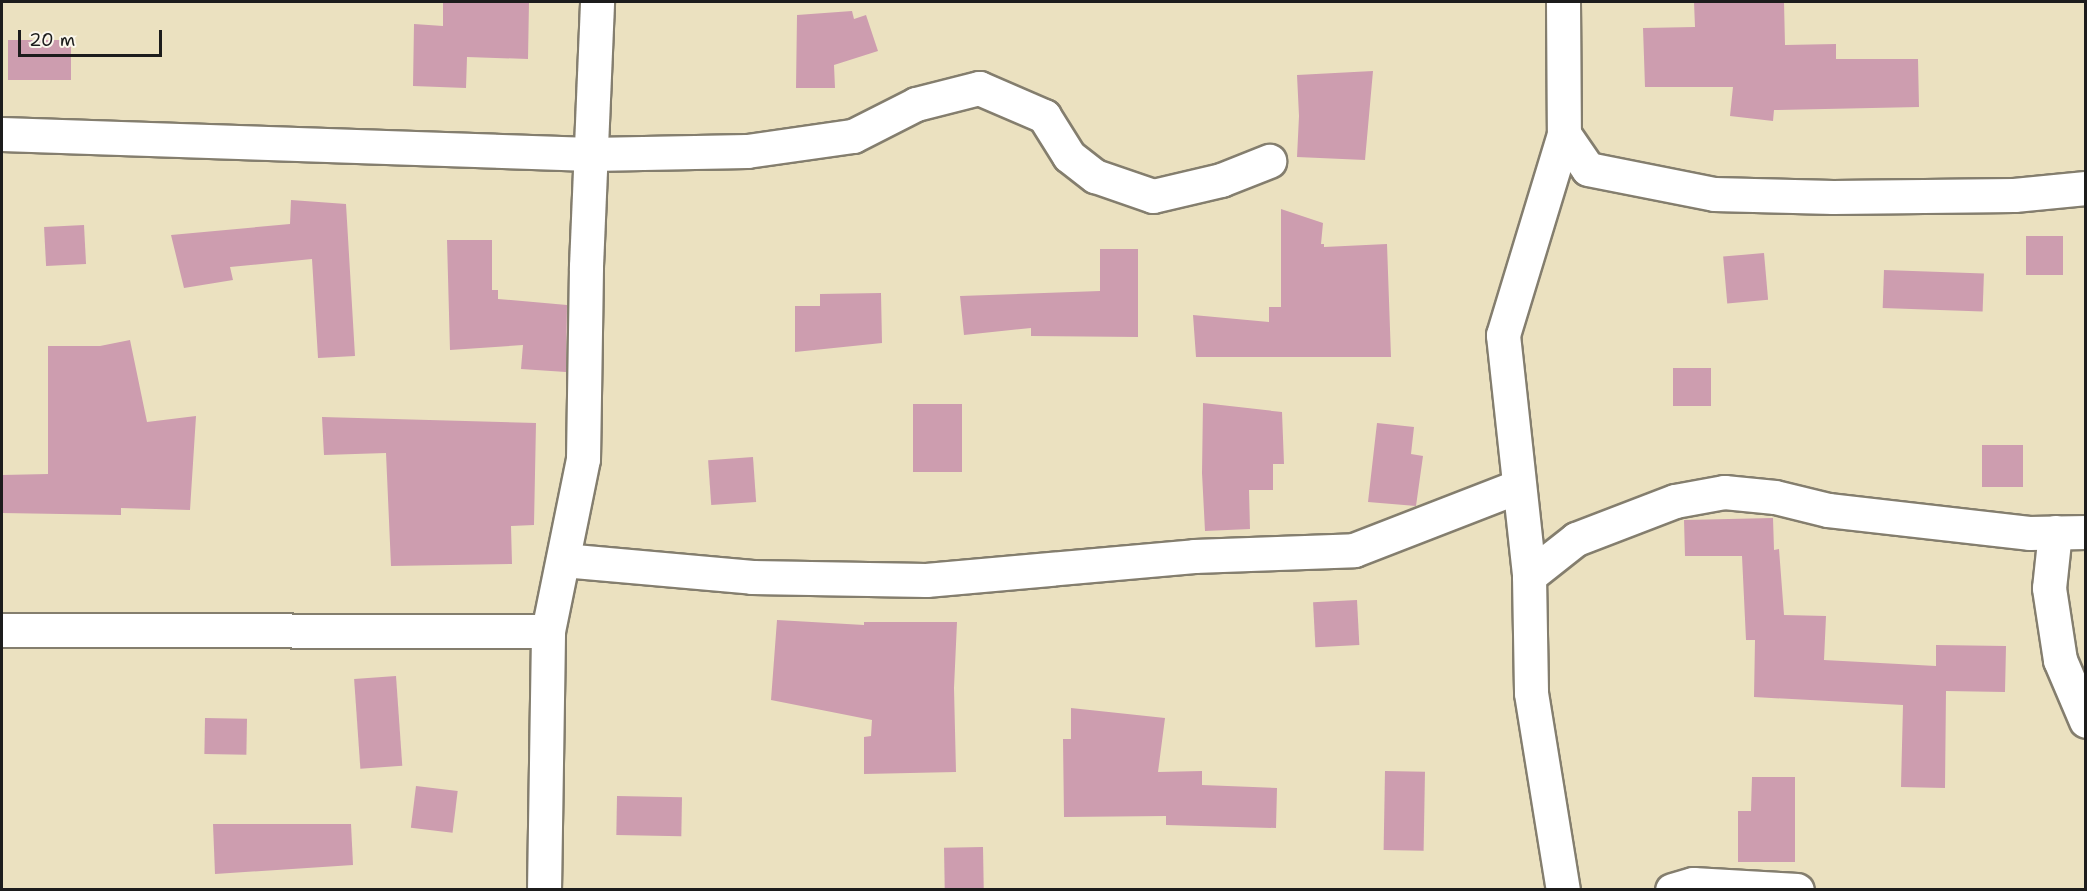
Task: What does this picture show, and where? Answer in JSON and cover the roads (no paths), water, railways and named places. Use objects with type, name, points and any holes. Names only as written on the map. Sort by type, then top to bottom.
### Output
[{"type":"street","points":[[544,890],[548,631],[583,459],[597,2]]},
{"type":"street","points":[[1563,2],[1564,134],[1503,335],[1529,576],[1531,693],[1563,890]]},
{"type":"street","points":[[2,134],[591,154],[747,151],[853,136],[916,104],[979,88],[1044,116],[1069,156],[1095,176],[1154,196],[1221,180],[1269,161]]},
{"type":"street","points":[[1564,134],[1588,169],[1714,194],[1833,197],[2014,195],[2085,188]]},
{"type":"street","points":[[563,560],[752,577],[926,580],[1194,556],[1354,550],[1519,486]]},
{"type":"street","points":[[1529,576],[1576,539],[1675,501],[1724,492],[1774,497],[1828,510],[2029,533],[2070,532],[2049,588],[2060,660],[2085,721]]},
{"type":"street","points":[[2,630],[548,631]]},
{"type":"street","points":[[1672,890],[1693,884],[1797,890]]}]
